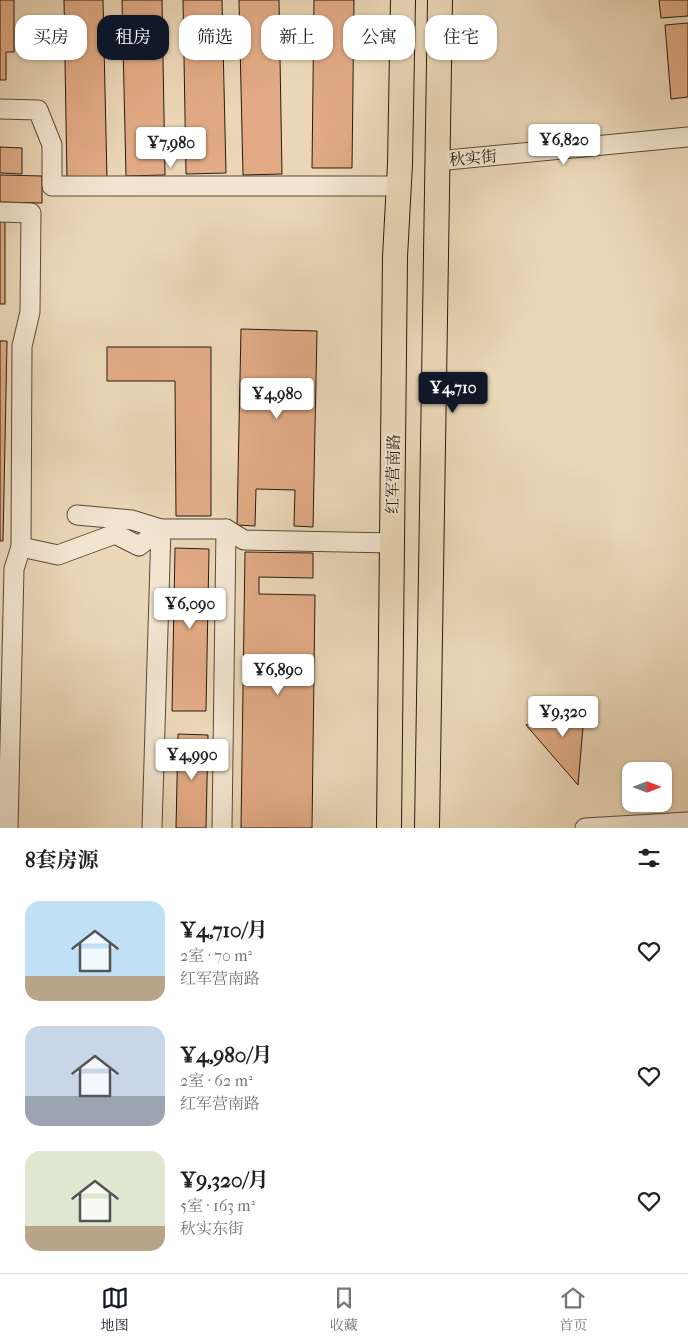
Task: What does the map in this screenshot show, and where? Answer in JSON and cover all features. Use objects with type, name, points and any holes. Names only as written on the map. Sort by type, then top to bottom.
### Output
[{"type":"main road","name":"红军营南路","points":[[389,828],[395,257],[399,186],[402,0]]},
{"type":"main road","points":[[428,828],[440,0]]},
{"type":"main road","points":[[401,84],[414,89],[425,90],[438,84]]},
{"type":"street","points":[[0,109],[38,110],[52,145],[52,186],[399,186]]},
{"type":"street","name":"秋实街","points":[[438,161],[688,137]]},
{"type":"street","points":[[0,212],[31,212],[30,312],[22,346],[21,546],[14,569],[8,828]]},
{"type":"street","points":[[77,514],[132,520],[161,529],[226,529],[244,540],[392,542]]},
{"type":"street","points":[[21,546],[58,555],[115,534],[139,546],[161,529]]},
{"type":"street","points":[[152,828],[161,529]]},
{"type":"street","points":[[222,828],[226,529]]},
{"type":"street","points":[[585,828],[688,822]]},
{"type":"building","points":[[0,0],[14,0],[14,52],[6,52],[6,80],[0,80]]},
{"type":"building","points":[[64,0],[103,0],[103,15],[97,15],[97,60],[104,60],[107,179],[67,180],[65,60],[87,60],[87,15],[64,15]]},
{"type":"building","points":[[122,0],[162,0],[162,15],[122,15]]},
{"type":"building","points":[[183,0],[222,0],[222,15],[183,15]]},
{"type":"building","points":[[239,0],[279,0],[279,15],[261,15],[261,60],[280,60],[282,174],[243,175],[240,60],[251,60],[251,15],[239,15]]},
{"type":"building","points":[[314,0],[354,0],[354,15],[343,15],[343,60],[353,60],[352,168],[312,168],[313,60],[333,60],[333,15],[314,15]]},
{"type":"building","points":[[659,0],[688,0],[688,16],[661,18]]},
{"type":"building","points":[[688,23],[688,97],[671,99],[665,25]]},
{"type":"building","points":[[123,60],[163,60],[165,175],[126,176]]},
{"type":"building","points":[[184,60],[223,60],[226,173],[186,174]]},
{"type":"building","points":[[0,147],[22,148],[22,174],[0,173]]},
{"type":"building","points":[[0,175],[42,176],[42,203],[0,202]]},
{"type":"building","points":[[0,221],[5,221],[5,304],[0,304]]},
{"type":"building","points":[[241,329],[317,331],[313,527],[294,526],[295,490],[256,489],[255,526],[237,525]]},
{"type":"building","points":[[0,341],[7,341],[3,541],[0,541]]},
{"type":"building","points":[[107,347],[211,347],[211,516],[176,516],[175,381],[107,381]]},
{"type":"building","points":[[175,548],[209,549],[206,711],[172,711]]},
{"type":"building","points":[[245,552],[313,553],[313,578],[259,577],[259,594],[315,595],[312,828],[241,828]]},
{"type":"building","points":[[585,704],[578,785],[526,725]]},
{"type":"building","points":[[178,734],[208,735],[206,828],[176,828]]}]
